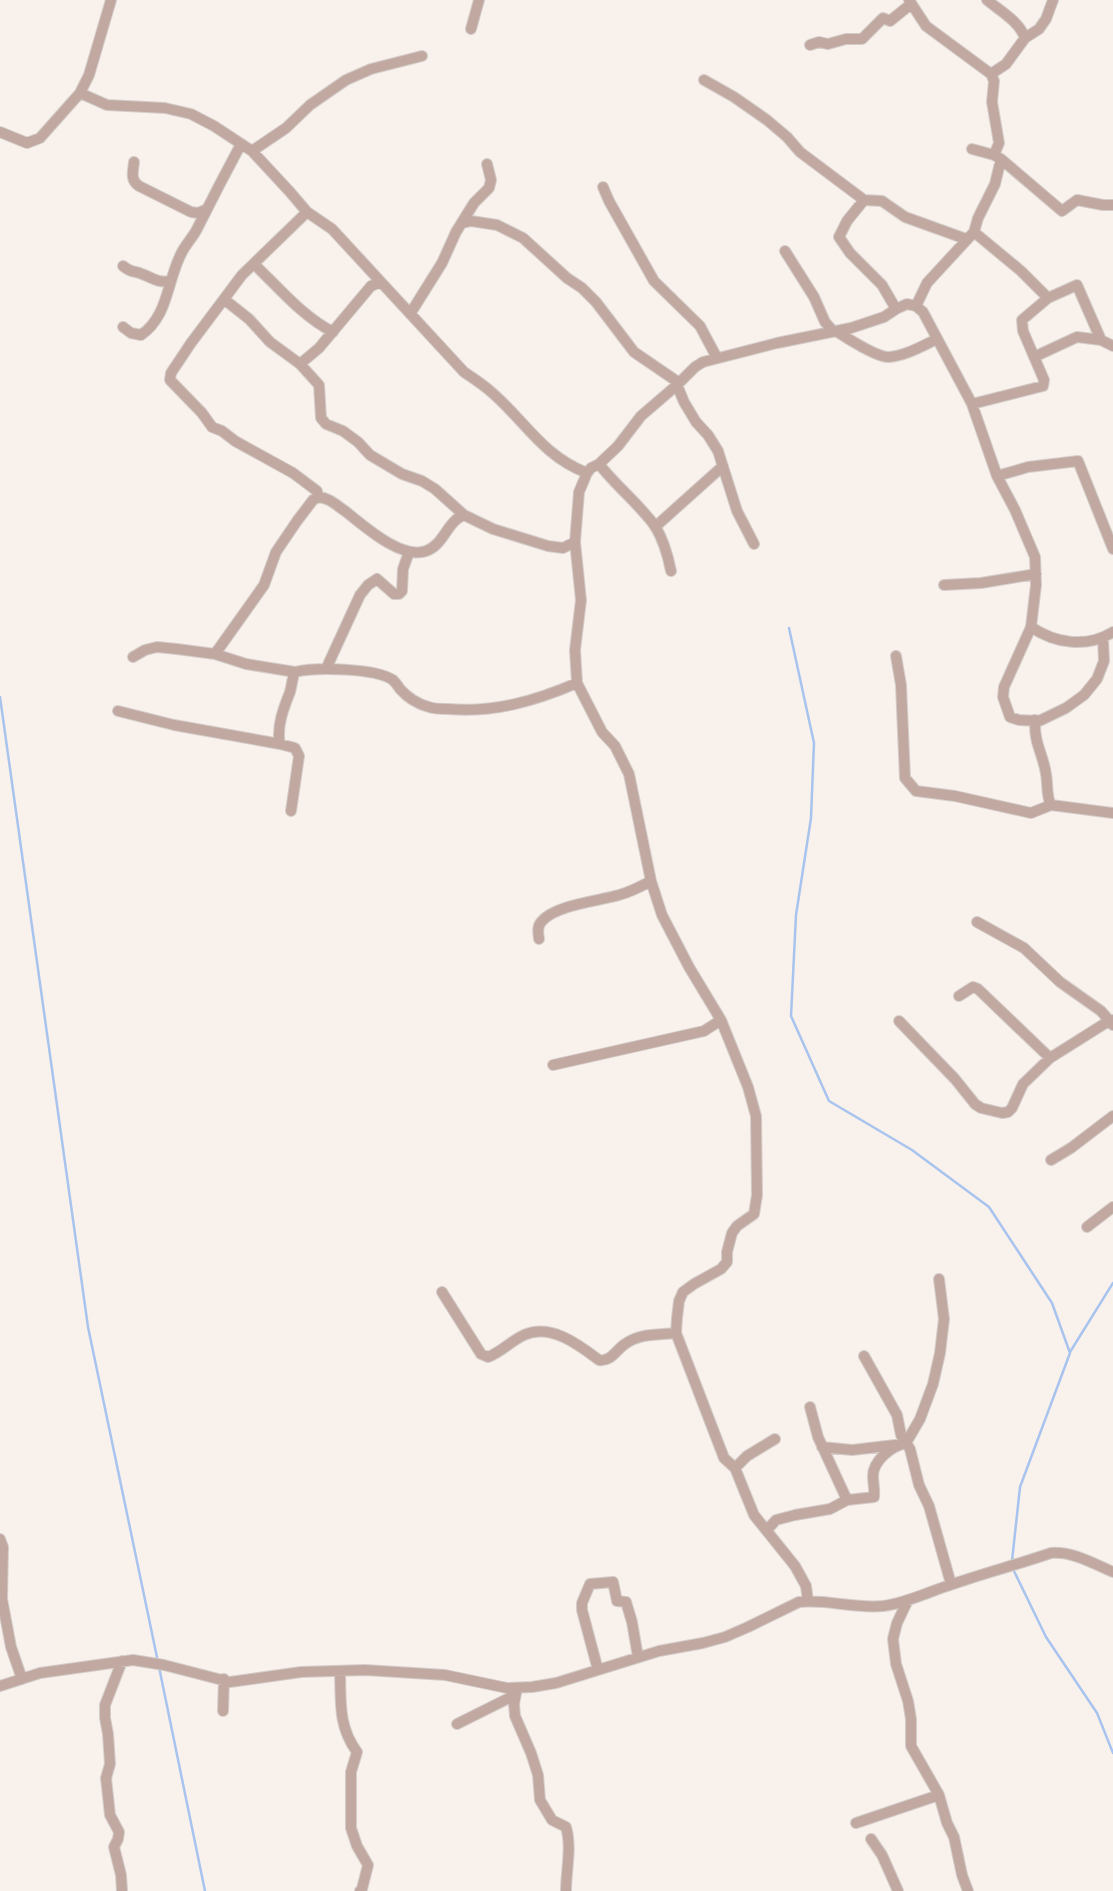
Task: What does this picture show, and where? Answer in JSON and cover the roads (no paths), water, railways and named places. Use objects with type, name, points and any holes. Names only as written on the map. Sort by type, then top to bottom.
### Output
[{"type":"street","points":[[0,132],[27,143],[40,138],[80,93],[89,75],[111,0]]},
{"type":"street","points":[[471,29],[479,0]]},
{"type":"street","points":[[987,0],[1014,22],[1023,32],[1025,38]]},
{"type":"street","points":[[991,74],[1006,64],[1025,38],[1039,29],[1046,19],[1053,0]]},
{"type":"street","points":[[810,45],[819,42],[828,44],[846,39],[862,40],[883,18],[890,20],[910,2],[926,26],[991,74],[994,81],[992,102],[999,143],[994,184],[970,236],[928,283],[916,306]]},
{"type":"street","points":[[252,152],[286,128],[310,105],[346,80],[371,70],[422,56]]},
{"type":"street","points":[[704,80],[734,97],[767,120],[787,137],[800,152],[864,200],[882,201],[904,217],[970,236],[1021,271],[1048,298]]},
{"type":"street","points":[[80,93],[107,105],[165,108],[191,114],[214,126],[252,152],[307,212],[332,229],[410,314],[438,341],[464,372],[490,391],[548,451],[568,465],[587,472]]},
{"type":"street","points":[[123,327],[131,333],[140,335],[149,330],[164,308],[170,282],[182,252],[196,230],[241,144]]},
{"type":"street","points":[[972,149],[998,157],[1062,211],[1077,200],[1103,205],[1113,204]]},
{"type":"street","points":[[134,162],[132,177],[134,183],[191,212],[198,213],[205,210]]},
{"type":"street","points":[[410,314],[442,263],[474,204],[490,188],[491,180],[486,164]]},
{"type":"street","points":[[603,187],[608,201],[654,281],[700,326],[717,358]]},
{"type":"street","points":[[864,200],[847,221],[840,237],[850,253],[882,284],[896,309]]},
{"type":"street","points":[[307,212],[255,264],[242,274],[225,300],[191,343],[171,373],[170,380],[202,413],[212,428],[222,431],[235,441],[293,474],[317,491],[318,497]]},
{"type":"street","points":[[462,224],[471,221],[497,225],[523,238],[596,302],[634,352],[675,380],[684,402],[696,422],[708,435],[718,451],[737,511],[754,544]]},
{"type":"street","points":[[785,251],[814,297],[825,322],[834,331],[886,358],[903,354],[937,339]]},
{"type":"street","points":[[255,264],[305,313],[333,332]]},
{"type":"street","points":[[124,266],[130,272],[141,273],[152,280],[161,283],[170,282]]},
{"type":"street","points":[[300,364],[319,348],[347,316],[353,305],[371,286],[381,282]]},
{"type":"street","points":[[972,404],[1043,386],[1044,380],[1024,331],[1022,320],[1048,298],[1072,286],[1077,285],[1101,340]]},
{"type":"street","points":[[225,300],[249,319],[270,342],[300,364],[318,385],[321,418],[326,424],[343,431],[358,442],[370,455],[402,474],[422,481],[435,489],[464,515],[493,529],[548,546],[563,548],[575,542]]},
{"type":"street","points":[[808,1601],[806,1586],[795,1566],[754,1515],[735,1468],[724,1458],[676,1333],[679,1301],[683,1292],[722,1269],[727,1262],[727,1252],[732,1233],[737,1226],[754,1214],[757,1207],[756,1116],[748,1087],[721,1020],[689,967],[662,916],[651,881],[628,774],[615,746],[602,732],[577,683],[575,650],[581,600],[575,542],[579,492],[587,472],[600,464],[618,446],[640,416],[703,362],[851,328],[884,317],[907,304],[916,306],[923,312],[972,404],[997,476],[1015,510],[1035,557],[1036,585],[1031,627],[1004,687],[1004,697],[1010,717],[1019,720],[1039,721],[1066,708],[1084,695],[1097,679],[1104,661],[1103,638]]},
{"type":"street","points":[[1034,357],[1077,337],[1101,340],[1113,346]]},
{"type":"street","points":[[997,476],[1028,467],[1078,461],[1113,549]]},
{"type":"street","points":[[600,464],[655,527],[668,556],[671,571]]},
{"type":"street","points":[[655,527],[723,466]]},
{"type":"street","points":[[318,497],[332,500],[377,535],[397,548],[409,552],[425,552],[436,545],[458,518],[464,515]]},
{"type":"street","points":[[216,654],[264,585],[276,552],[297,521],[318,497]]},
{"type":"street","points":[[326,669],[360,595],[368,585],[377,579],[394,594],[399,594],[402,591],[404,569],[409,552]]},
{"type":"street","points":[[944,584],[981,583],[1036,574]]},
{"type":"street","points":[[1031,627],[1056,639],[1072,643],[1094,641],[1113,632]]},
{"type":"street","points":[[134,657],[145,650],[157,647],[216,654],[246,664],[295,672],[305,669],[326,669],[370,673],[392,680],[414,701],[429,708],[458,710],[494,709],[556,692],[577,683]]},
{"type":"street","points":[[896,656],[901,685],[905,778],[916,791],[955,796],[1031,813],[1051,805],[1113,813]]},
{"type":"street","points":[[280,744],[279,737],[285,701],[291,690],[292,678],[295,672]]},
{"type":"street","points":[[118,710],[174,725],[294,748],[299,756],[291,810]]},
{"type":"street","points":[[1034,720],[1035,739],[1046,771],[1051,805]]},
{"type":"street","points":[[538,939],[538,926],[542,920],[550,915],[575,905],[619,895],[651,881]]},
{"type":"street","points":[[898,1021],[956,1079],[975,1104],[981,1108],[1002,1113],[1008,1112],[1012,1108],[1023,1084],[1050,1058],[1112,1022],[1101,1011],[1060,982],[1024,948],[977,922]]},
{"type":"street","points":[[959,996],[973,988],[978,989],[1050,1058]]},
{"type":"street","points":[[553,1065],[704,1031],[721,1020]]},
{"type":"street","points":[[1051,1160],[1071,1148],[1113,1116]]},
{"type":"street","points":[[1087,1227],[1113,1207]]},
{"type":"street","points":[[767,1530],[776,1520],[830,1509],[847,1500],[874,1497],[872,1474],[882,1456],[902,1444],[920,1419],[933,1384],[940,1353],[944,1319],[939,1279]]},
{"type":"street","points":[[442,1292],[481,1354],[488,1357],[525,1335],[535,1332],[570,1339],[603,1361],[607,1360],[623,1344],[637,1337],[676,1333]]},
{"type":"street","points":[[864,1356],[897,1416],[902,1444]]},
{"type":"street","points":[[810,1407],[822,1447],[847,1500]]},
{"type":"street","points":[[735,1468],[747,1456],[775,1438]]},
{"type":"street","points":[[822,1447],[852,1450],[902,1444],[910,1449],[919,1485],[929,1506],[951,1584]]},
{"type":"street","points":[[0,1539],[3,1547],[2,1599],[11,1647],[22,1678]]},
{"type":"street","points":[[0,1686],[40,1673],[133,1660],[159,1664],[230,1682],[301,1672],[365,1670],[445,1675],[507,1688],[532,1688],[556,1683],[659,1650],[703,1643],[748,1628],[790,1605],[808,1601],[884,1606],[1060,1552],[1071,1554],[1113,1572]]},
{"type":"street","points":[[598,1670],[582,1610],[582,1603],[590,1584],[613,1582],[617,1601],[626,1602],[632,1622],[638,1657]]},
{"type":"street","points":[[908,1600],[897,1623],[893,1639],[896,1664],[908,1701],[911,1719],[911,1746],[939,1795],[947,1823],[954,1837],[967,1890]]},
{"type":"street","points":[[122,1661],[105,1705],[104,1718],[108,1734],[110,1764],[106,1778],[110,1815],[119,1832],[114,1847],[122,1875],[122,1891]]},
{"type":"street","points":[[340,1671],[343,1727],[356,1752],[351,1772],[351,1828],[356,1846],[368,1865],[360,1891]]},
{"type":"street","points":[[223,1711],[224,1680]]},
{"type":"street","points":[[457,1724],[509,1698],[518,1688]]},
{"type":"street","points":[[518,1688],[514,1704],[515,1716],[531,1752],[538,1775],[540,1800],[552,1820],[566,1827],[570,1841],[566,1869],[566,1891]]},
{"type":"street","points":[[856,1823],[939,1795]]},
{"type":"street","points":[[871,1839],[882,1855],[898,1891]]},
{"type":"waterway","points":[[789,628],[814,743],[811,818],[796,915],[791,1016],[829,1101],[912,1150],[989,1207],[1052,1303],[1070,1353],[1020,1487],[1012,1561]]},
{"type":"waterway","points":[[0,697],[88,1327],[158,1662]]},
{"type":"waterway","points":[[1070,1352],[1113,1283]]},
{"type":"waterway","points":[[1013,1569],[1046,1637],[1097,1713],[1113,1753]]},
{"type":"waterway","points":[[159,1667],[205,1891]]}]
